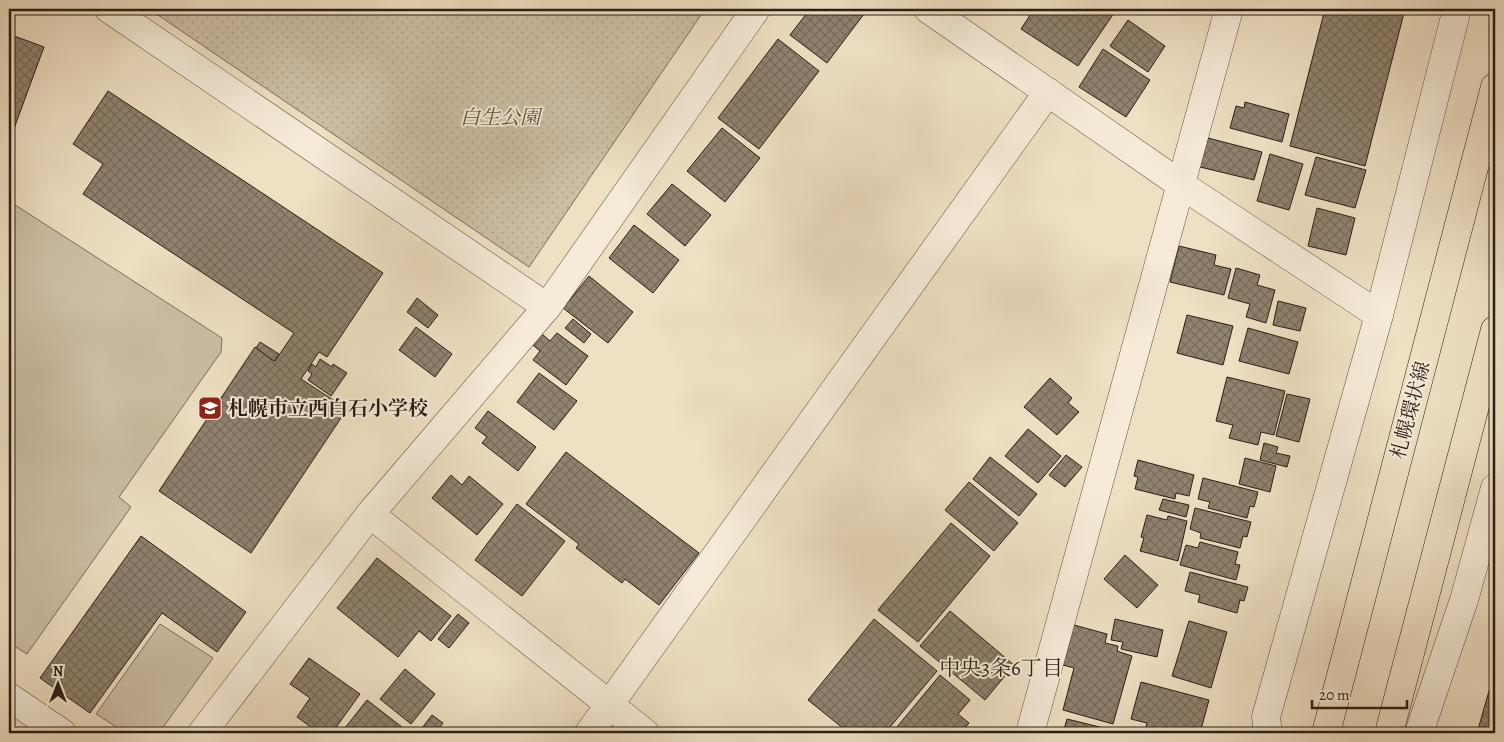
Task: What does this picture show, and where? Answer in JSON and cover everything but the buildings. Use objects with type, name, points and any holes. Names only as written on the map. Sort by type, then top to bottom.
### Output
[{"type":"main road","name":"札幌環状線","points":[[1326,733],[1495,87]]},
{"type":"main road","points":[[1389,733],[1495,330]]},
{"type":"street","points":[[109,9],[547,307]]},
{"type":"street","points":[[202,733],[370,514],[547,307],[756,9]]},
{"type":"street","points":[[928,9],[1180,184],[1379,315]]},
{"type":"street","points":[[1030,733],[1229,9]]},
{"type":"street","points":[[1268,733],[1266,716],[1379,315],[1458,9]]},
{"type":"street","points":[[590,733],[1048,92]]},
{"type":"street","points":[[1419,733],[1464,600],[1495,488]]},
{"type":"street","points":[[370,514],[645,733]]},
{"type":"street","points":[[9,697],[62,733]]},
{"type":"green space","name":"白生公園","points":[[149,9],[705,9],[529,267]]},
{"type":"green space","points":[[9,201],[222,338],[221,352],[119,497],[131,507],[27,654],[9,643]]},
{"type":"green space","points":[[160,624],[213,658],[159,733],[126,733],[96,714]]},
{"type":"place","name":"札幌市立西白石小学校","points":[[210,408]]},
{"type":"district","name":"中央3条6丁目","points":[[1001,668]]}]
